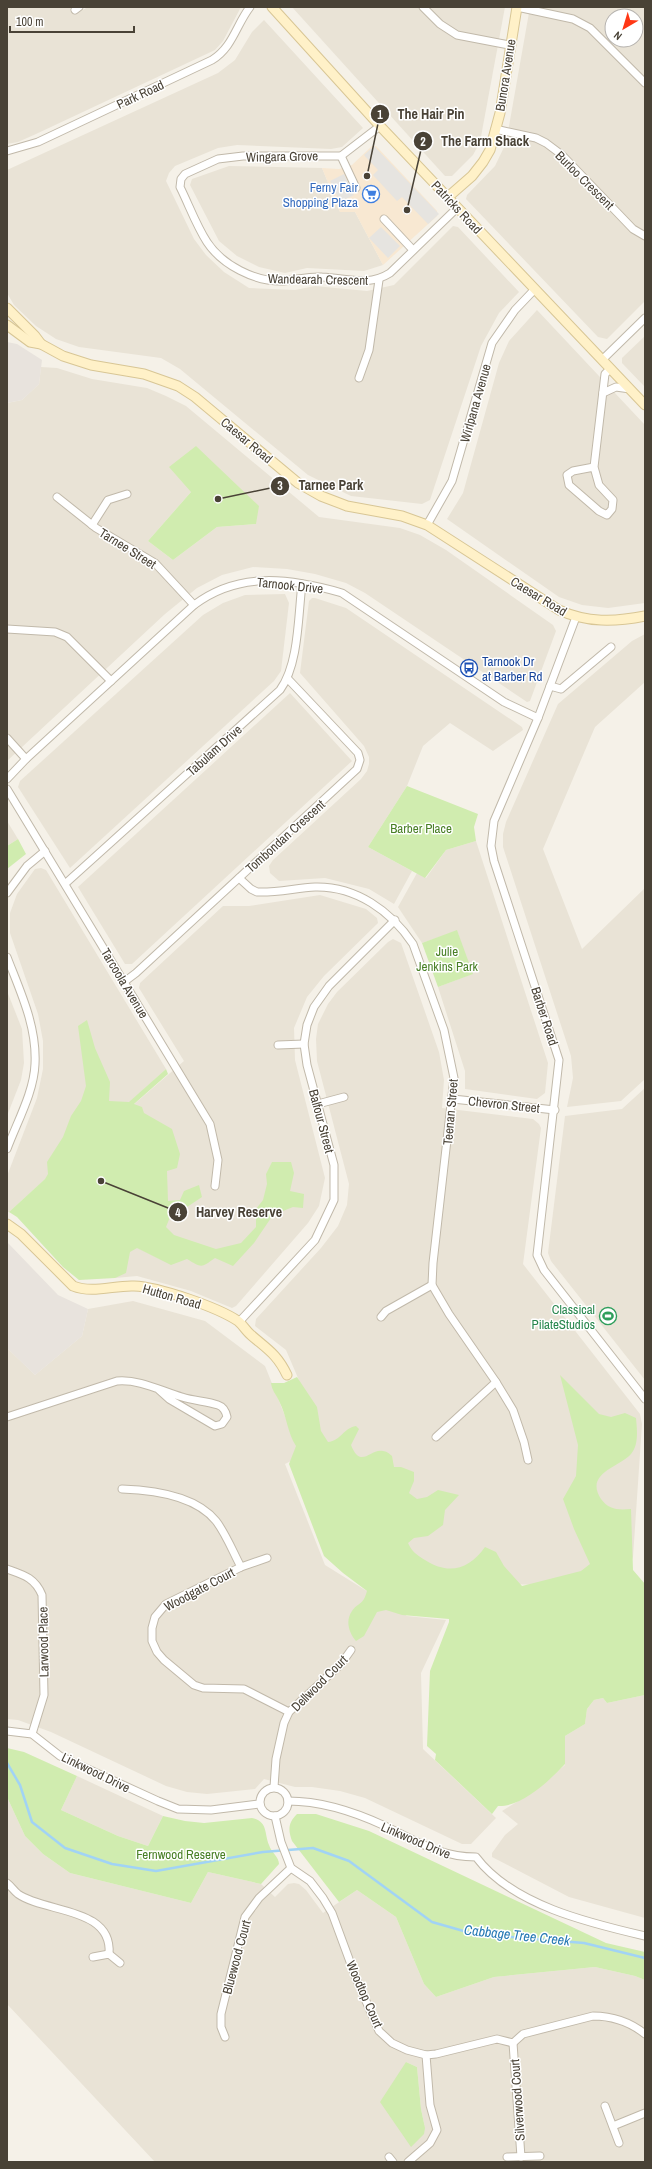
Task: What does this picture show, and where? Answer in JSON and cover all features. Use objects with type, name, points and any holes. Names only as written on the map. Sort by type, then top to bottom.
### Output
[{"type":"street","name":"Park Road","points":[[7,151],[38,142],[212,60],[222,54],[230,43],[250,7]]},
{"type":"street","name":"Patricks Road","points":[[272,7],[380,126],[645,405]]},
{"type":"street","points":[[423,7],[440,24],[457,35],[509,45]]},
{"type":"street","points":[[517,7],[573,19],[590,28],[645,83]]},
{"type":"street","name":"Bunora Avenue","points":[[448,197],[484,162],[490,150],[496,129],[509,45],[517,7]]},
{"type":"street","points":[[356,188],[341,156],[380,126]]},
{"type":"street","name":"Burloo Crescent","points":[[496,129],[536,138],[546,143],[562,155],[633,229],[645,236]]},
{"type":"street","name":"Wingara Grove","points":[[181,179],[185,174],[218,159],[243,156],[341,156]]},
{"type":"street","name":"Wandearah Crescent","points":[[181,179],[180,187],[208,242],[222,258],[245,273],[267,280],[283,281],[320,277],[363,281],[379,280],[390,273],[458,208]]},
{"type":"street","points":[[384,219],[413,250]]},
{"type":"street","points":[[359,378],[369,350],[379,280]]},
{"type":"street","name":"Wirlpana Avenue","points":[[427,525],[452,481],[492,343],[515,310],[535,289]]},
{"type":"street","name":"Caesar Road","points":[[8,310],[35,336],[41,344]]},
{"type":"street","points":[[602,360],[645,318]]},
{"type":"street","name":"Caesar Road","points":[[7,325],[12,333],[30,342],[41,344],[74,360],[144,374],[178,386],[195,397],[298,483],[321,496],[347,506],[402,516],[427,525],[540,600],[576,618],[603,621],[645,616]]},
{"type":"street","points":[[594,466],[573,471],[567,475],[567,480],[569,485],[599,511],[607,515],[612,509],[613,500],[599,485],[594,466],[605,374],[610,369]]},
{"type":"street","points":[[603,393],[616,387],[630,390]]},
{"type":"street","points":[[92,525],[108,500],[127,494]]},
{"type":"street","name":"Tarnee Street","points":[[56,497],[92,525],[155,563],[194,605]]},
{"type":"street","name":"Tarnook Drive","points":[[7,779],[26,759],[204,597],[239,583],[260,580],[316,586],[342,593],[504,702],[538,718]]},
{"type":"street","name":"Tabulam Drive","points":[[66,884],[280,690],[288,679],[292,666],[302,584]]},
{"type":"street","name":"Barber Road","points":[[576,618],[538,718],[494,821],[491,846],[494,861],[559,1060],[555,1110],[538,1244],[540,1263],[645,1399]]},
{"type":"street","points":[[7,629],[55,632],[67,637],[111,681]]},
{"type":"street","points":[[550,686],[561,689],[611,647]]},
{"type":"street","name":"Tombondan Crescent","points":[[124,982],[136,973],[357,769],[360,760],[354,748],[288,679]]},
{"type":"street","points":[[7,738],[26,759]]},
{"type":"street","name":"Tarcoola Avenue","points":[[7,789],[66,884],[210,1124],[218,1160],[215,1186]]},
{"type":"street","points":[[7,893],[27,866],[45,851]]},
{"type":"street","name":"Teenan Street","points":[[239,878],[251,889],[257,892],[314,887],[330,887],[345,890],[378,906],[395,920],[413,944],[444,1030],[452,1066],[453,1099],[433,1263],[432,1284]]},
{"type":"street","name":"Balfour Street","points":[[238,1322],[315,1240],[334,1200],[334,1165],[307,1066],[304,1044],[307,1025],[312,1013],[329,986],[395,920]]},
{"type":"street","points":[[7,957],[31,1020],[35,1064],[30,1090],[7,1149]]},
{"type":"street","points":[[278,1045],[304,1044]]},
{"type":"street","points":[[318,1104],[344,1097]]},
{"type":"street","name":"Chevron Street","points":[[453,1099],[555,1110]]},
{"type":"street","name":"Hutton Road","points":[[7,1224],[21,1234],[74,1286],[82,1290],[134,1286],[150,1288],[213,1308],[238,1322],[250,1334],[274,1353],[287,1375]]},
{"type":"street","points":[[381,1317],[386,1311],[432,1284],[448,1314],[496,1382],[513,1410],[524,1442],[528,1460]]},
{"type":"street","points":[[7,1417],[117,1381],[139,1382],[159,1390],[219,1406],[224,1409],[227,1417],[222,1424],[215,1426],[169,1399],[159,1390]]},
{"type":"street","points":[[436,1437],[496,1382]]},
{"type":"street","name":"Woodgate Court","points":[[122,1489],[144,1490],[192,1502],[216,1520],[241,1567]]},
{"type":"street","name":"Woodgate Court","points":[[267,1558],[241,1567],[166,1604],[155,1617],[152,1628],[152,1641],[157,1652],[164,1660],[194,1685],[203,1688],[244,1689],[289,1712]]},
{"type":"street","name":"Larwood Place","points":[[7,1569],[27,1576],[38,1584],[42,1595],[44,1695],[32,1734]]},
{"type":"street","name":"Dellwood Court","points":[[274,1787],[276,1759],[284,1723],[289,1712],[342,1664],[351,1650]]},
{"type":"street","name":"Linkwood Drive","points":[[7,1731],[32,1734],[66,1759],[158,1802],[178,1809],[211,1810],[259,1804]]},
{"type":"street","points":[[274,1787],[282,1790],[288,1801],[283,1813],[275,1816],[263,1812],[259,1804],[263,1792],[274,1787]]},
{"type":"street","name":"Linkwood Drive","points":[[288,1801],[305,1801],[339,1809],[380,1824],[437,1851],[456,1857],[476,1857],[486,1871],[504,1884],[562,1914],[594,1924],[645,1936]]},
{"type":"street","points":[[275,1816],[281,1842],[291,1868]]},
{"type":"street","name":"Bluewood Court","points":[[225,2037],[221,2027],[221,2014],[245,1918],[259,1898],[291,1868]]},
{"type":"street","name":"Woodtop Court","points":[[291,1868],[310,1881],[332,1913],[356,1978],[380,2030],[392,2043],[407,2050],[426,2055],[497,2039],[513,2043]]},
{"type":"street","points":[[7,1883],[18,1894],[28,1899],[91,1920],[100,1926],[108,1938],[110,1945],[109,1954]]},
{"type":"street","points":[[93,1957],[109,1954],[120,1963]]},
{"type":"street","points":[[513,2043],[523,2034],[593,2016],[602,2016],[628,2023],[645,2034]]},
{"type":"street","name":"Silverwood Court","points":[[513,2043],[520,2157]]},
{"type":"street","points":[[408,2162],[430,2143],[435,2137],[437,2130],[430,2105],[426,2055]]},
{"type":"street","points":[[605,2106],[619,2143]]},
{"type":"street","points":[[612,2126],[645,2113]]},
{"type":"street","name":"Silverwood Court","points":[[507,2157],[540,2156]]},
{"type":"shaded area","points":[[7,7],[71,7],[75,14],[88,7],[241,7],[223,41],[215,50],[36,134],[18,142],[7,144]]},
{"type":"shaded area","points":[[292,7],[505,7],[480,142],[473,155],[452,176],[445,176]]},
{"type":"shaded area","points":[[530,7],[645,7],[645,301],[607,339],[598,337],[466,199],[467,195],[495,166],[506,143]]},
{"type":"shaded area","points":[[264,20],[363,128],[342,147],[331,149],[237,145],[218,148],[175,166],[169,173],[166,181],[194,239],[206,255],[224,272],[249,288],[295,290],[315,286],[367,291],[394,285],[453,226],[458,227],[519,292],[499,313],[481,346],[430,500],[422,504],[351,496],[308,475],[180,369],[161,358],[79,347],[56,339],[36,326],[14,305],[7,293],[7,170],[218,73],[235,60],[252,32]]},
{"type":"shaded area","points":[[372,146],[376,146],[437,211],[437,216],[383,265],[355,212],[340,212],[322,168],[339,169],[352,165]]},
{"type":"shaded area","points":[[374,146],[439,214],[428,224],[402,197],[397,201],[373,175],[378,170],[364,155]]},
{"type":"shaded area","points":[[229,166],[322,168],[340,212],[355,212],[383,265],[364,271],[307,268],[285,273],[259,267],[237,256],[219,241],[190,185],[192,179]]},
{"type":"shaded area","points":[[344,174],[354,195],[340,202],[330,181]]},
{"type":"shaded area","points":[[381,227],[400,246],[388,258],[369,238]]},
{"type":"shaded area","points":[[537,310],[645,425],[645,603],[608,608],[582,605],[559,597],[447,519],[463,493],[499,363],[509,341]]},
{"type":"shaded area","points":[[645,336],[645,387],[622,363],[622,358]]},
{"type":"shaded area","points":[[7,342],[17,344],[42,360],[39,384],[22,400],[7,403]]},
{"type":"shaded area","points":[[41,367],[57,368],[92,379],[147,388],[186,406],[319,517],[400,528],[420,535],[446,550],[553,625],[556,631],[530,701],[527,702],[365,593],[346,583],[315,574],[287,569],[253,567],[222,575],[197,588],[165,614],[7,761],[7,403],[22,400],[39,384]],"holes":[[[191,492],[256,524],[217,527],[173,560],[148,541]]]},
{"type":"shaded area","points":[[285,594],[289,603],[281,671],[274,681],[70,868],[18,787],[20,781],[203,615],[223,603],[245,595]]},
{"type":"shaded area","points":[[312,598],[346,608],[522,727],[523,730],[493,751],[450,723],[423,746],[407,786],[368,847],[412,871],[394,904],[369,889],[325,878],[279,881],[270,873],[269,866],[273,860],[361,779],[367,771],[369,764],[369,757],[364,746],[300,673],[309,601]]},
{"type":"shaded area","points":[[645,634],[645,682],[595,727],[543,849],[582,949],[645,888],[645,1079],[621,1101],[567,1107],[573,1078],[571,1056],[503,847],[503,834],[506,822],[558,704],[632,641]]},
{"type":"shaded area","points":[[290,693],[352,761],[132,964],[125,964],[78,887]]},
{"type":"shaded area","points":[[7,821],[18,839],[7,846]]},
{"type":"shaded area","points":[[476,841],[548,1063],[545,1093],[537,1099],[465,1089],[465,1071],[438,987],[472,974],[457,931],[422,943],[398,907],[417,873],[426,878],[446,850]]},
{"type":"shaded area","points":[[41,868],[46,870],[166,1069],[9,1212],[7,1212],[7,1176],[37,1098],[43,1069],[43,1041],[38,1014],[10,933],[10,913],[17,894],[35,869]]},
{"type":"shaded area","points":[[320,895],[366,909],[377,918],[378,923],[324,976],[307,997],[294,1028],[295,1060],[325,1178],[319,1206],[308,1223],[236,1306],[232,1308],[191,1291],[137,1276],[115,1278],[129,1226],[132,1106],[184,1061],[139,988],[140,983],[223,906],[249,906]]},
{"type":"shaded area","points":[[393,939],[401,943],[439,1052],[444,1080],[442,1108],[533,1119],[541,1128],[523,1264],[640,1414],[642,1424],[633,1557],[630,1564],[539,1585],[509,1584],[443,1576],[367,1539],[286,1350],[255,1326],[256,1319],[321,1248],[338,1226],[347,1205],[349,1184],[317,1061],[316,1039],[318,1024],[328,1004],[337,992],[388,942]]},
{"type":"shaded area","points":[[7,991],[22,1029],[24,1063],[21,1080],[7,1116]]},
{"type":"shaded area","points":[[645,1088],[645,1380],[551,1261],[548,1253],[565,1116],[622,1109]]},
{"type":"shaded area","points":[[7,1242],[58,1295],[88,1309],[82,1336],[35,1375],[7,1348]]},
{"type":"shaded area","points":[[133,1301],[205,1321],[265,1366],[301,1456],[285,1464],[325,1565],[407,1616],[446,1620],[421,1673],[423,1749],[496,1818],[471,1844],[462,1844],[365,1798],[340,1791],[312,1787],[295,1787],[264,1779],[255,1789],[207,1794],[187,1792],[166,1786],[51,1732],[18,1720],[7,1719],[7,1348],[35,1375],[82,1336],[88,1309]]},
{"type":"shaded area","points":[[645,1695],[645,1918],[569,1897],[492,1857],[492,1853],[505,1835],[518,1824],[502,1811],[528,1795],[565,1765],[565,1736],[585,1724],[587,1709],[594,1700],[603,1698],[607,1703]]},
{"type":"shaded area","points":[[77,1776],[163,1816],[148,1846],[118,1836],[61,1810]]},
{"type":"shaded area","points":[[7,1797],[25,1836],[43,1854],[70,1873],[191,1903],[208,1872],[261,1884],[275,1897],[288,1884],[294,1883],[299,1884],[306,1890],[323,1913],[357,1890],[396,1917],[424,1984],[436,1997],[494,1977],[595,1967],[635,1976],[645,1980],[645,2162],[155,2162],[7,2004]],"holes":[[[406,2062],[417,2067],[421,2109],[425,2128]]]},
{"type":"green space","points":[[196,446],[259,506],[256,524],[217,527],[173,560],[148,541],[191,492],[169,467]]},
{"type":"green space","name":"Barber Place","points":[[407,786],[478,814],[474,827],[476,841],[446,850],[425,878],[368,847]]},
{"type":"green space","points":[[18,839],[26,854],[7,869],[7,846]]},
{"type":"green space","name":"Julie Jenkins Park","points":[[457,930],[473,974],[438,987],[422,943]]},
{"type":"green space","points":[[87,1020],[95,1048],[110,1082],[109,1101],[129,1102],[166,1069],[168,1074],[134,1104],[142,1107],[144,1113],[172,1129],[180,1154],[177,1168],[167,1171],[168,1201],[180,1200],[184,1191],[199,1185],[202,1197],[187,1207],[172,1212],[166,1227],[174,1235],[216,1249],[241,1243],[256,1227],[256,1209],[263,1200],[267,1184],[266,1174],[272,1162],[291,1162],[294,1173],[290,1191],[304,1194],[303,1208],[293,1207],[273,1215],[254,1243],[233,1266],[215,1258],[207,1264],[201,1266],[187,1259],[171,1265],[137,1248],[130,1252],[126,1273],[115,1278],[79,1280],[63,1267],[17,1217],[9,1212],[45,1179],[48,1174],[47,1162],[63,1137],[71,1116],[81,1101],[86,1086],[78,1026]]},
{"type":"green space","points":[[560,1375],[599,1414],[611,1417],[625,1413],[636,1418],[637,1437],[634,1450],[626,1459],[600,1477],[597,1483],[597,1490],[601,1499],[607,1505],[618,1509],[631,1509],[633,1570],[645,1584],[645,1695],[607,1703],[603,1698],[594,1700],[587,1709],[585,1724],[565,1736],[565,1764],[543,1785],[526,1798],[507,1805],[498,1806],[492,1814],[435,1760],[436,1754],[427,1746],[430,1671],[449,1619],[402,1615],[386,1610],[377,1612],[364,1636],[356,1641],[350,1631],[348,1623],[352,1611],[362,1602],[367,1591],[324,1556],[289,1464],[296,1446],[282,1407],[271,1383],[284,1383],[297,1377],[317,1407],[321,1431],[328,1442],[336,1439],[348,1429],[356,1426],[359,1429],[351,1445],[358,1456],[366,1456],[378,1451],[385,1452],[392,1456],[394,1467],[401,1467],[414,1472],[414,1481],[409,1493],[417,1499],[427,1497],[438,1490],[459,1495],[445,1510],[443,1525],[428,1536],[414,1538],[408,1543],[417,1555],[434,1565],[450,1569],[458,1568],[472,1561],[485,1547],[496,1552],[504,1566],[522,1586],[581,1571],[590,1564],[574,1529],[563,1499],[576,1476],[578,1445]]},
{"type":"green space","name":"Fernwood Reserve","points":[[7,1748],[24,1752],[77,1776],[61,1810],[118,1836],[148,1846],[163,1816],[185,1821],[204,1823],[252,1818],[261,1822],[265,1828],[270,1848],[278,1859],[279,1864],[261,1884],[208,1872],[191,1903],[70,1873],[43,1854],[25,1836],[7,1797]]},
{"type":"green space","points":[[297,1814],[316,1814],[369,1831],[606,1943],[645,1952],[645,1980],[635,1976],[595,1967],[494,1977],[436,1997],[424,1984],[396,1917],[357,1890],[339,1902],[292,1841],[290,1824]]},
{"type":"green space","points":[[406,2062],[417,2067],[421,2109],[425,2128],[424,2134],[411,2147],[380,2102]]},
{"type":"waterway","name":"Cabbage Tree Creek","points":[[7,1763],[20,1785],[32,1822],[65,1848],[112,1864],[156,1871],[263,1852],[313,1848],[349,1861],[432,1922],[474,1934],[584,1943],[645,1958]]},
{"type":"place","name":"The Hair Pin","points":[[367,176]]},
{"type":"place","name":"Ferny Fair Shopping Plaza","points":[[371,194]]},
{"type":"place","name":"The Farm Shack","points":[[407,210]]},
{"type":"place","name":"Tarnee Park","points":[[218,499]]},
{"type":"place","name":"Tarnook Dr at Barber Rd","points":[[469,668]]},
{"type":"place","name":"Harvey Reserve","points":[[101,1181]]},
{"type":"place","name":"Classical PilateStudios","points":[[608,1316]]}]
